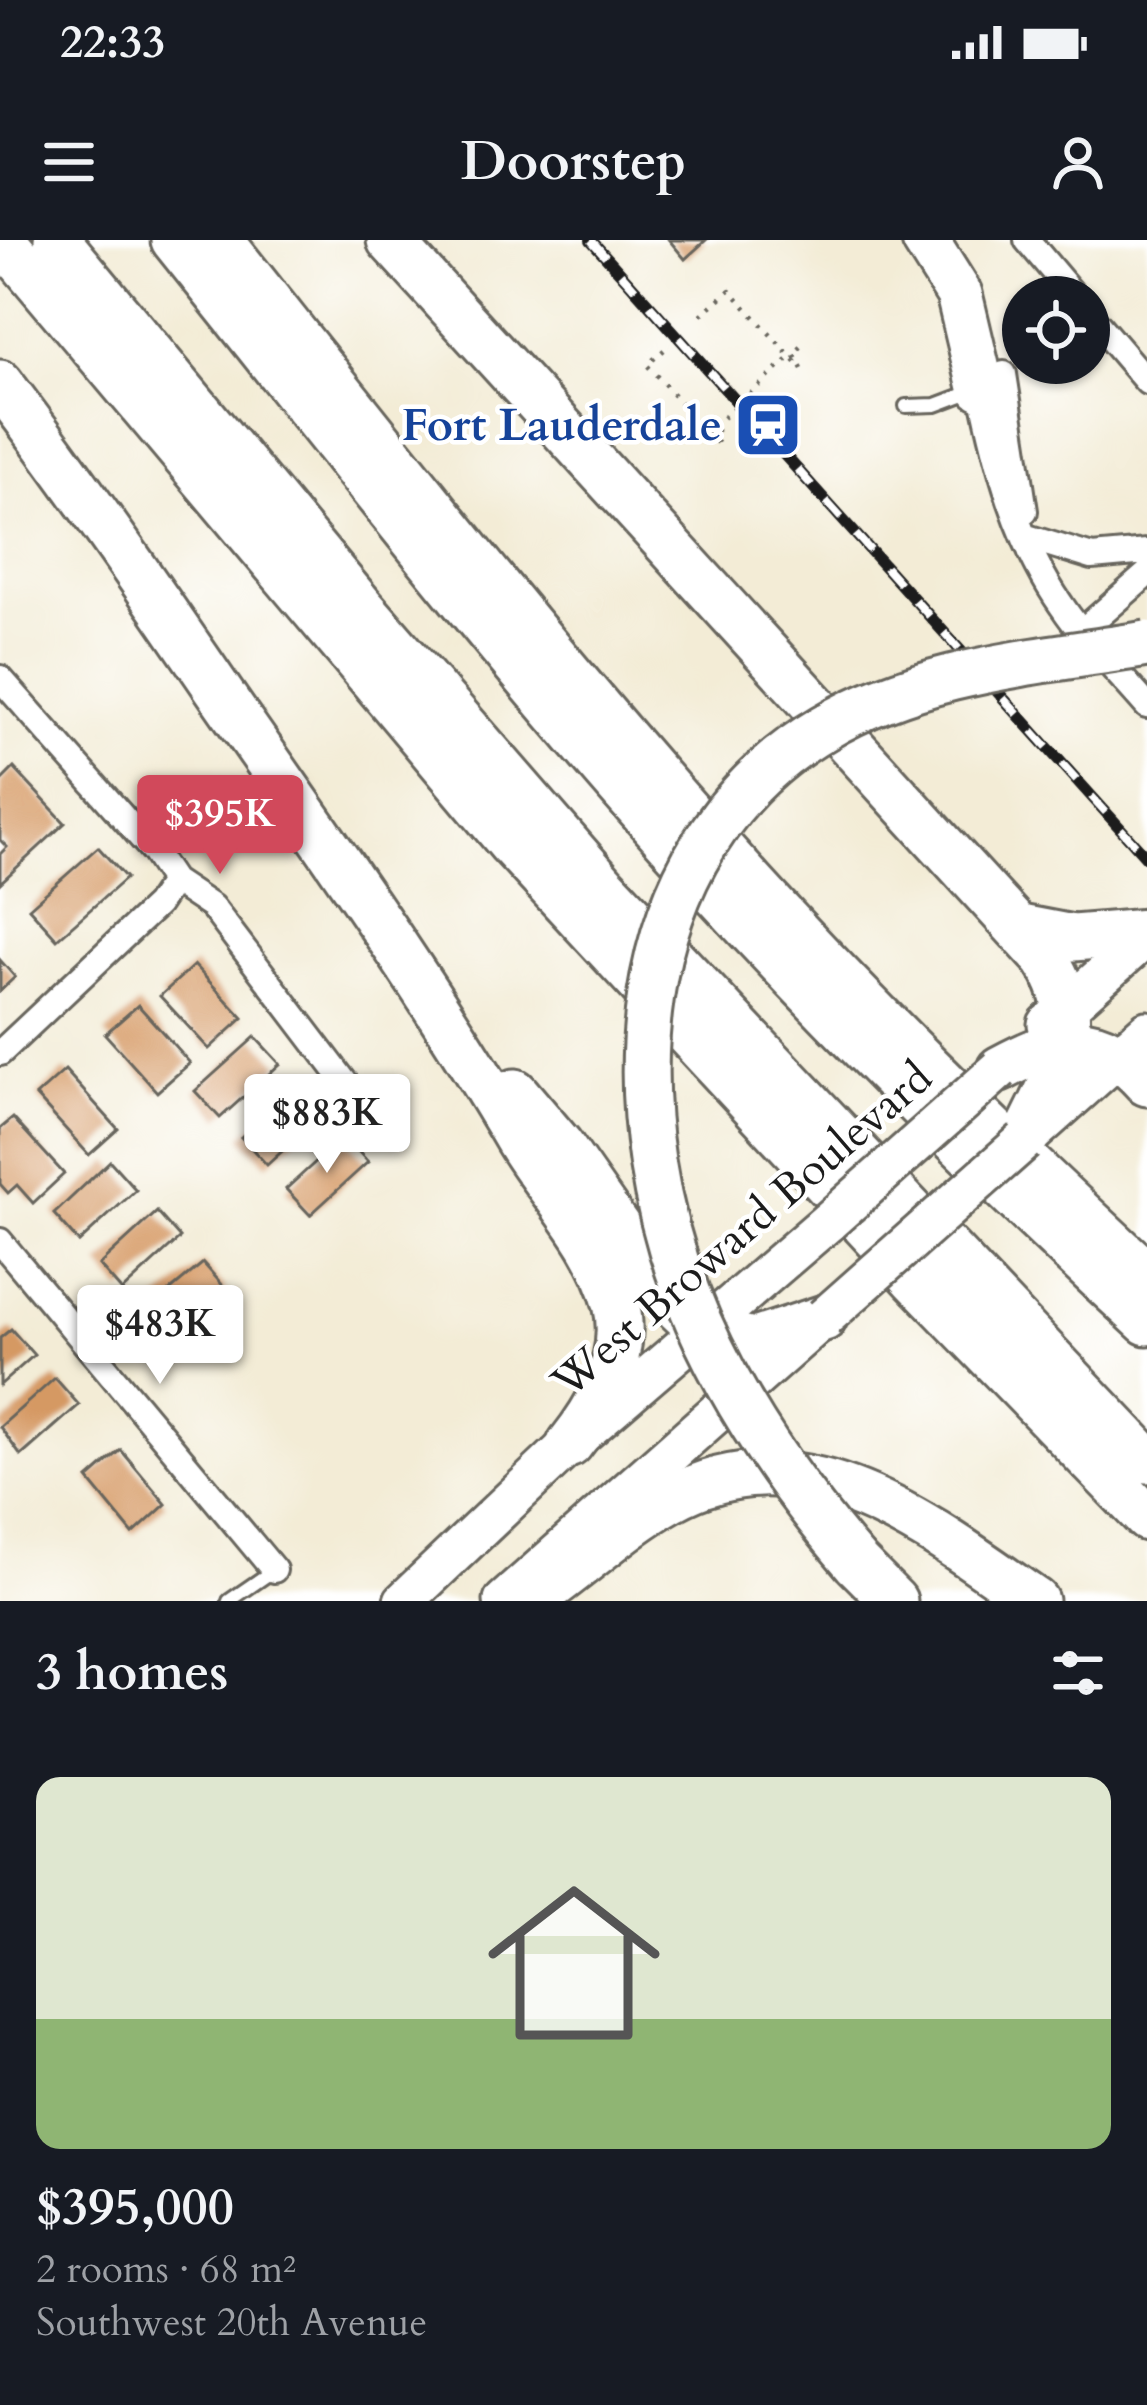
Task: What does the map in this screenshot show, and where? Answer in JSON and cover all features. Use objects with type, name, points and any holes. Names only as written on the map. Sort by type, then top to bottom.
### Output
[{"type":"highway","points":[[3,240],[511,844],[856,1216],[1147,1517]]},
{"type":"highway","points":[[57,240],[364,610],[602,884],[1147,1460]]},
{"type":"highway","points":[[174,240],[519,669],[676,849],[887,1073],[1147,1322]]},
{"type":"highway","points":[[220,240],[546,647],[725,854],[911,1049],[1147,1275]]},
{"type":"highway","points":[[390,240],[1021,928],[1052,969],[1091,1045]]},
{"type":"highway","points":[[413,240],[520,378]]},
{"type":"highway","points":[[925,240],[959,294],[992,381]]},
{"type":"highway","points":[[962,240],[984,286],[992,381]]},
{"type":"highway","points":[[0,383],[155,593],[432,994],[535,1167],[593,1251],[613,1293],[619,1327],[610,1378],[594,1414],[570,1444]]},
{"type":"highway","points":[[894,1601],[856,1563],[793,1485],[739,1401],[697,1319],[668,1238],[652,1155],[644,1072],[648,988],[663,931],[685,879],[727,813],[767,771],[825,727],[935,682],[1147,644]]},
{"type":"highway","points":[[1021,928],[1072,938],[1147,934]]},
{"type":"highway","points":[[432,994],[560,1145],[667,1298],[701,1330],[733,1340],[768,1340],[824,1318]]},
{"type":"highway","points":[[1000,1069],[1091,1045]]},
{"type":"highway","points":[[1024,1141],[1091,1045]]},
{"type":"highway","points":[[531,1601],[668,1500],[708,1481],[762,1471],[804,1475],[865,1495],[1034,1601]]},
{"type":"main road","points":[[1091,1045],[1147,934]]},
{"type":"main road","name":"West Broward Boulevard","points":[[404,1601],[570,1444],[1000,1069]]},
{"type":"main road","points":[[504,1601],[1024,1141]]},
{"type":"street","points":[[1027,240],[1057,276]]},
{"type":"street","points":[[1110,339],[1147,382]]},
{"type":"street","points":[[992,381],[1028,537],[1043,575],[1082,631],[1147,706]]},
{"type":"street","points":[[1028,537],[1091,557],[1147,552]]},
{"type":"street","points":[[1082,631],[1147,574]]},
{"type":"street","points":[[0,678],[153,851],[173,881],[212,907],[379,1127]]},
{"type":"street","points":[[0,1052],[158,905],[173,881]]},
{"type":"street","points":[[0,1241],[274,1570]]},
{"type":"lane","points":[[906,406],[936,405],[992,381]]},
{"type":"lane","points":[[230,1601],[274,1570]]},
{"type":"path","points":[[701,315],[730,290],[802,370],[794,354],[803,345]]},
{"type":"path","points":[[664,350],[647,365],[717,443],[717,429]]},
{"type":"path","points":[[707,432],[791,357]]},
{"type":"building","points":[[669,240],[706,240],[685,259]]},
{"type":"building","points":[[14,768],[65,823],[0,883],[0,854],[7,847],[0,840],[0,782]]},
{"type":"building","points":[[98,847],[126,878],[57,939],[29,908]]},
{"type":"building","points":[[0,960],[15,977],[0,991]]},
{"type":"building","points":[[194,965],[243,1018],[209,1049],[160,996]]},
{"type":"building","points":[[138,1005],[190,1063],[157,1092],[105,1034]]},
{"type":"building","points":[[255,1037],[280,1064],[220,1118],[195,1091]]},
{"type":"building","points":[[65,1070],[118,1129],[89,1155],[36,1096]]},
{"type":"building","points":[[298,1085],[324,1113],[267,1165],[241,1137]]},
{"type":"building","points":[[13,1118],[64,1174],[33,1203],[17,1185],[8,1193],[0,1184],[0,1129]]},
{"type":"building","points":[[344,1136],[368,1162],[310,1215],[286,1189]]},
{"type":"building","points":[[110,1161],[136,1190],[79,1242],[54,1214]]},
{"type":"building","points":[[157,1212],[180,1238],[122,1291],[99,1265]]},
{"type":"building","points":[[203,1263],[226,1289],[167,1339],[144,1312]]},
{"type":"building","points":[[11,1329],[34,1355],[0,1385],[0,1338]]},
{"type":"building","points":[[55,1378],[79,1405],[21,1456],[0,1427]]},
{"type":"building","points":[[121,1450],[166,1504],[133,1534],[88,1479]]},
{"type":"railway","points":[[591,240],[1147,858]]},
{"type":"place","name":"Fort Lauderdale","points":[[768,425]]}]
